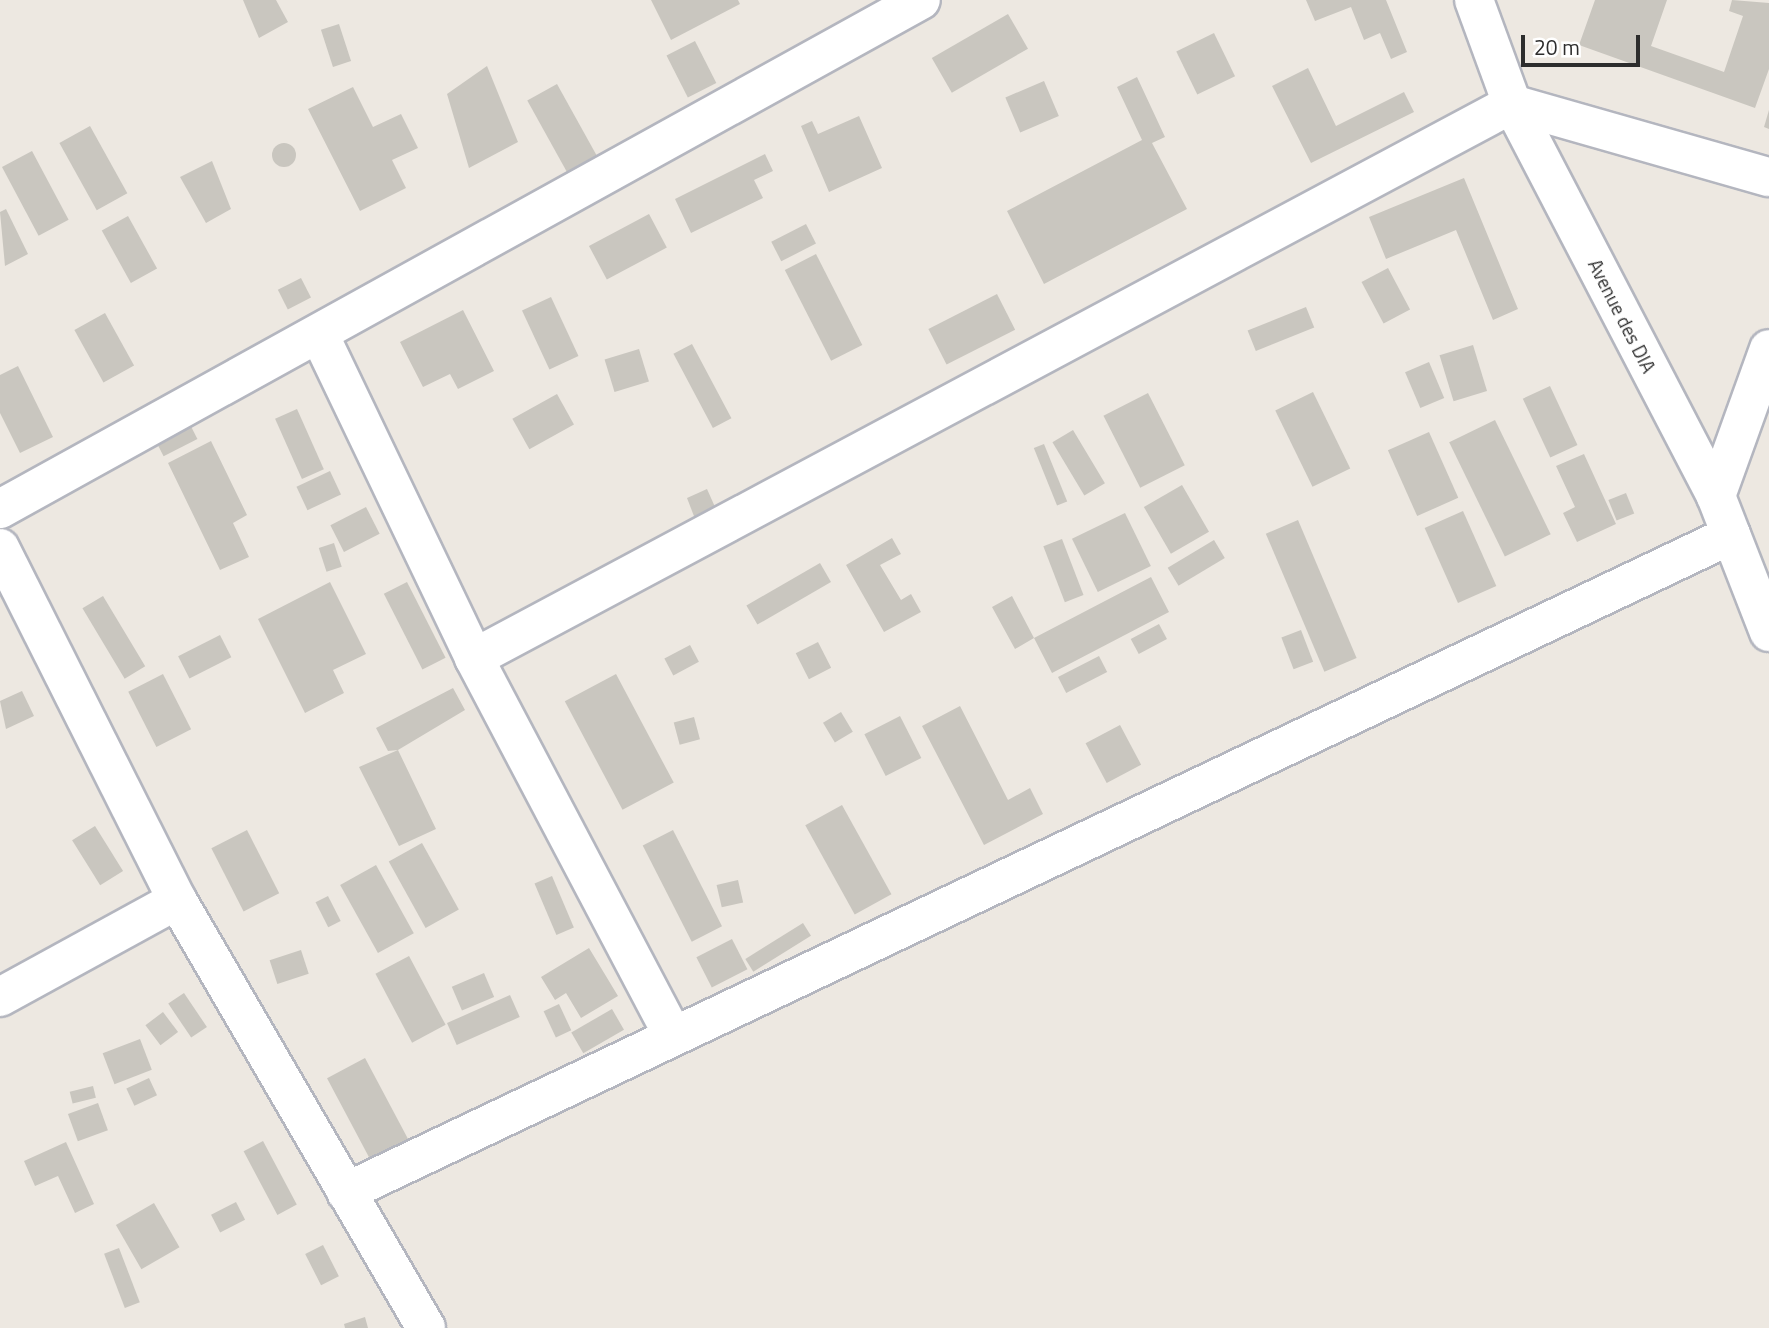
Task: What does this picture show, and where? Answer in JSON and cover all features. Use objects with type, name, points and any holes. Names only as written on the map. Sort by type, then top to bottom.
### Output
[{"type":"street","points":[[0,509],[320,336],[921,0]]},
{"type":"street","name":"Avenue des DIA","points":[[1474,0],[1512,104],[1716,496],[1769,632]]},
{"type":"street","points":[[474,658],[1512,104],[1769,177]]},
{"type":"street","points":[[320,336],[474,658],[673,1035]]},
{"type":"street","points":[[1716,496],[1769,349]]},
{"type":"street","points":[[346,1192],[1731,535]]},
{"type":"street","points":[[0,548],[177,900],[426,1328]]},
{"type":"street","points":[[0,997],[177,900]]},
{"type":"building","points":[[243,0],[276,0],[288,22],[259,38]]},
{"type":"building","points":[[651,0],[738,0],[740,4],[671,40]]},
{"type":"building","points":[[1306,0],[1386,0],[1407,52],[1391,59],[1380,33],[1364,40],[1351,7],[1315,21]]},
{"type":"building","points":[[1595,0],[1667,0],[1651,46],[1724,72],[1743,16],[1729,11],[1732,0],[1769,3],[1769,69],[1755,108],[1579,45]]},
{"type":"building","points":[[1008,14],[1028,49],[952,93],[932,58]]},
{"type":"building","points":[[339,24],[351,61],[333,67],[321,30]]},
{"type":"building","points":[[1214,33],[1235,76],[1197,95],[1176,51]]},
{"type":"building","points":[[695,41],[716,83],[688,97],[666,56]]},
{"type":"building","points":[[487,66],[518,142],[469,168],[447,94]]},
{"type":"building","points":[[1308,68],[1336,126],[1404,92],[1414,112],[1311,163],[1272,86]]},
{"type":"building","points":[[1137,77],[1165,137],[1152,143],[1187,209],[1044,284],[1007,211],[1142,140],[1117,87]]},
{"type":"building","points":[[1044,81],[1059,116],[1020,132],[1005,97]]},
{"type":"building","points":[[557,84],[597,157],[568,173],[527,100]]},
{"type":"building","points":[[353,87],[373,127],[401,114],[418,148],[392,160],[406,188],[360,211],[308,109]]},
{"type":"building","points":[[1769,110],[1769,129],[1764,127]]},
{"type":"building","points":[[859,116],[882,168],[829,192],[801,126],[812,121],[818,134]]},
{"type":"building","points":[[90,126],[127,193],[97,210],[59,143]]},
{"type":"building","points":[[284,143],[295,150],[296,155],[289,166],[284,167],[273,160],[272,155],[279,144]]},
{"type":"building","points":[[32,151],[69,220],[39,236],[2,167]]},
{"type":"building","points":[[765,154],[773,171],[754,180],[763,198],[691,233],[675,199]]},
{"type":"building","points":[[212,161],[231,209],[206,223],[180,177]]},
{"type":"building","points":[[1464,178],[1518,309],[1493,320],[1456,230],[1386,259],[1369,217]]},
{"type":"building","points":[[6,209],[28,254],[5,266],[0,212]]},
{"type":"building","points":[[649,214],[667,248],[607,279],[589,246]]},
{"type":"building","points":[[128,216],[157,268],[131,283],[102,231]]},
{"type":"building","points":[[806,224],[816,244],[781,261],[771,242]]},
{"type":"building","points":[[816,254],[862,345],[831,361],[785,270]]},
{"type":"building","points":[[1388,268],[1410,309],[1384,324],[1362,282]]},
{"type":"building","points":[[301,278],[311,298],[288,309],[278,290]]},
{"type":"building","points":[[997,294],[1015,330],[947,365],[928,329]]},
{"type":"building","points":[[551,297],[578,356],[549,369],[522,311]]},
{"type":"building","points":[[1306,307],[1314,327],[1256,351],[1248,331]]},
{"type":"building","points":[[463,310],[494,371],[458,389],[450,374],[423,387],[400,342]]},
{"type":"building","points":[[105,313],[134,365],[103,382],[74,330]]},
{"type":"building","points":[[692,344],[731,418],[713,428],[673,354]]},
{"type":"building","points":[[1473,345],[1487,391],[1454,401],[1440,355]]},
{"type":"building","points":[[639,349],[649,382],[615,392],[605,360]]},
{"type":"building","points":[[1429,362],[1444,398],[1420,408],[1405,372]]},
{"type":"building","points":[[18,366],[53,437],[20,453],[0,413],[0,375]]},
{"type":"building","points":[[1550,386],[1577,445],[1550,458],[1523,399]]},
{"type":"building","points":[[1313,392],[1350,468],[1313,487],[1275,410]]},
{"type":"building","points":[[1148,393],[1185,465],[1140,488],[1103,416]]},
{"type":"building","points":[[557,394],[574,425],[529,449],[512,419]]},
{"type":"building","points":[[177,399],[197,439],[164,456],[143,416]]},
{"type":"building","points":[[297,409],[324,469],[302,479],[275,419]]},
{"type":"building","points":[[1495,420],[1551,534],[1505,557],[1449,442]]},
{"type":"building","points":[[1073,430],[1105,483],[1084,496],[1052,442]]},
{"type":"building","points":[[1429,432],[1458,498],[1417,516],[1388,450]]},
{"type":"building","points":[[211,441],[247,515],[233,523],[249,557],[220,570],[168,463]]},
{"type":"building","points":[[1044,444],[1067,501],[1057,506],[1034,448]]},
{"type":"building","points":[[1584,454],[1616,524],[1577,542],[1563,513],[1575,507],[1556,466]]},
{"type":"building","points":[[330,471],[341,495],[307,510],[296,487]]},
{"type":"building","points":[[1182,485],[1209,532],[1171,554],[1144,507]]},
{"type":"building","points":[[707,489],[728,536],[697,524],[687,498]]},
{"type":"building","points":[[1626,493],[1634,513],[1617,521],[1608,500]]},
{"type":"building","points":[[366,507],[380,534],[344,552],[330,525]]},
{"type":"building","points":[[1463,511],[1496,586],[1458,603],[1425,528]]},
{"type":"building","points":[[1125,513],[1151,566],[1098,592],[1072,539]]},
{"type":"building","points":[[1298,520],[1357,658],[1324,672],[1266,534]]},
{"type":"building","points":[[892,538],[901,554],[880,565],[901,600],[911,594],[921,612],[884,632],[846,565]]},
{"type":"building","points":[[1062,539],[1084,595],[1065,602],[1043,546]]},
{"type":"building","points":[[1214,540],[1225,558],[1179,586],[1168,568]]},
{"type":"building","points":[[334,543],[342,567],[327,572],[319,548]]},
{"type":"building","points":[[820,563],[831,582],[757,625],[746,606]]},
{"type":"building","points":[[1151,577],[1169,612],[1052,673],[1034,638]]},
{"type":"building","points":[[330,582],[366,654],[333,670],[344,693],[305,713],[258,619]]},
{"type":"building","points":[[407,582],[446,658],[422,670],[384,594]]},
{"type":"building","points":[[103,596],[145,666],[125,679],[82,608]]},
{"type":"building","points":[[1012,596],[1034,638],[1015,649],[992,607]]},
{"type":"building","points":[[1159,624],[1167,639],[1139,654],[1131,639]]},
{"type":"building","points":[[1301,630],[1313,662],[1294,669],[1281,638]]},
{"type":"building","points":[[220,635],[231,657],[189,679],[178,656]]},
{"type":"building","points":[[818,642],[831,668],[809,679],[796,653]]},
{"type":"building","points":[[690,645],[699,662],[673,675],[664,659]]},
{"type":"building","points":[[1099,656],[1107,672],[1066,693],[1058,677]]},
{"type":"building","points":[[163,674],[191,729],[156,747],[128,692]]},
{"type":"building","points":[[616,674],[674,783],[623,810],[565,701]]},
{"type":"building","points":[[453,688],[465,710],[398,750],[388,751],[376,728]]},
{"type":"building","points":[[22,691],[34,716],[6,729],[0,701]]},
{"type":"building","points":[[960,706],[1008,800],[1030,788],[1043,814],[984,845],[922,726]]},
{"type":"building","points":[[841,712],[853,732],[835,743],[823,723]]},
{"type":"building","points":[[900,716],[921,758],[886,776],[864,734]]},
{"type":"building","points":[[694,717],[700,739],[680,745],[674,722]]},
{"type":"building","points":[[1120,725],[1141,765],[1107,783],[1086,743]]},
{"type":"building","points":[[398,750],[436,829],[399,846],[359,767]]},
{"type":"building","points":[[842,805],[891,894],[855,915],[805,825]]},
{"type":"building","points":[[95,826],[123,871],[100,885],[72,840]]},
{"type":"building","points":[[247,830],[279,893],[244,911],[211,848]]},
{"type":"building","points":[[673,830],[722,926],[692,942],[643,845]]},
{"type":"building","points":[[422,843],[459,909],[426,928],[389,861]]},
{"type":"building","points":[[376,865],[414,933],[378,953],[340,885]]},
{"type":"building","points":[[552,876],[574,928],[556,935],[535,883]]},
{"type":"building","points":[[738,880],[743,902],[722,907],[717,885]]},
{"type":"building","points":[[328,896],[341,921],[328,927],[316,902]]},
{"type":"building","points":[[803,923],[811,936],[753,972],[745,959]]},
{"type":"building","points":[[732,939],[747,969],[712,987],[696,957]]},
{"type":"building","points":[[589,948],[618,996],[581,1018],[566,993],[555,1000],[541,977]]},
{"type":"building","points":[[301,950],[309,974],[277,984],[270,960]]},
{"type":"building","points":[[409,956],[446,1025],[412,1043],[375,974]]},
{"type":"building","points":[[484,973],[494,997],[462,1011],[452,987]]},
{"type":"building","points":[[184,993],[207,1027],[191,1038],[168,1004]]},
{"type":"building","points":[[510,995],[520,1017],[457,1045],[447,1023]]},
{"type":"building","points":[[559,1004],[571,1030],[556,1037],[544,1011]]},
{"type":"building","points":[[612,1009],[624,1030],[583,1053],[571,1032]]},
{"type":"building","points":[[163,1012],[178,1032],[160,1045],[145,1025]]},
{"type":"building","points":[[140,1039],[152,1070],[114,1084],[103,1053]]},
{"type":"building","points":[[365,1058],[409,1141],[371,1161],[327,1078]]},
{"type":"building","points":[[149,1078],[157,1095],[134,1106],[126,1089]]},
{"type":"building","points":[[93,1086],[96,1098],[73,1103],[70,1092]]},
{"type":"building","points":[[98,1103],[108,1130],[78,1141],[68,1114]]},
{"type":"building","points":[[263,1141],[297,1205],[277,1215],[244,1151]]},
{"type":"building","points":[[66,1142],[94,1204],[75,1213],[58,1176],[35,1186],[24,1161]]},
{"type":"building","points":[[236,1202],[245,1220],[220,1233],[211,1215]]},
{"type":"building","points":[[154,1203],[180,1247],[141,1269],[116,1225]]},
{"type":"building","points":[[323,1245],[339,1276],[321,1285],[305,1254]]},
{"type":"building","points":[[119,1248],[140,1302],[125,1308],[104,1254]]},
{"type":"building","points":[[365,1317],[368,1328],[345,1328],[344,1324]]}]
